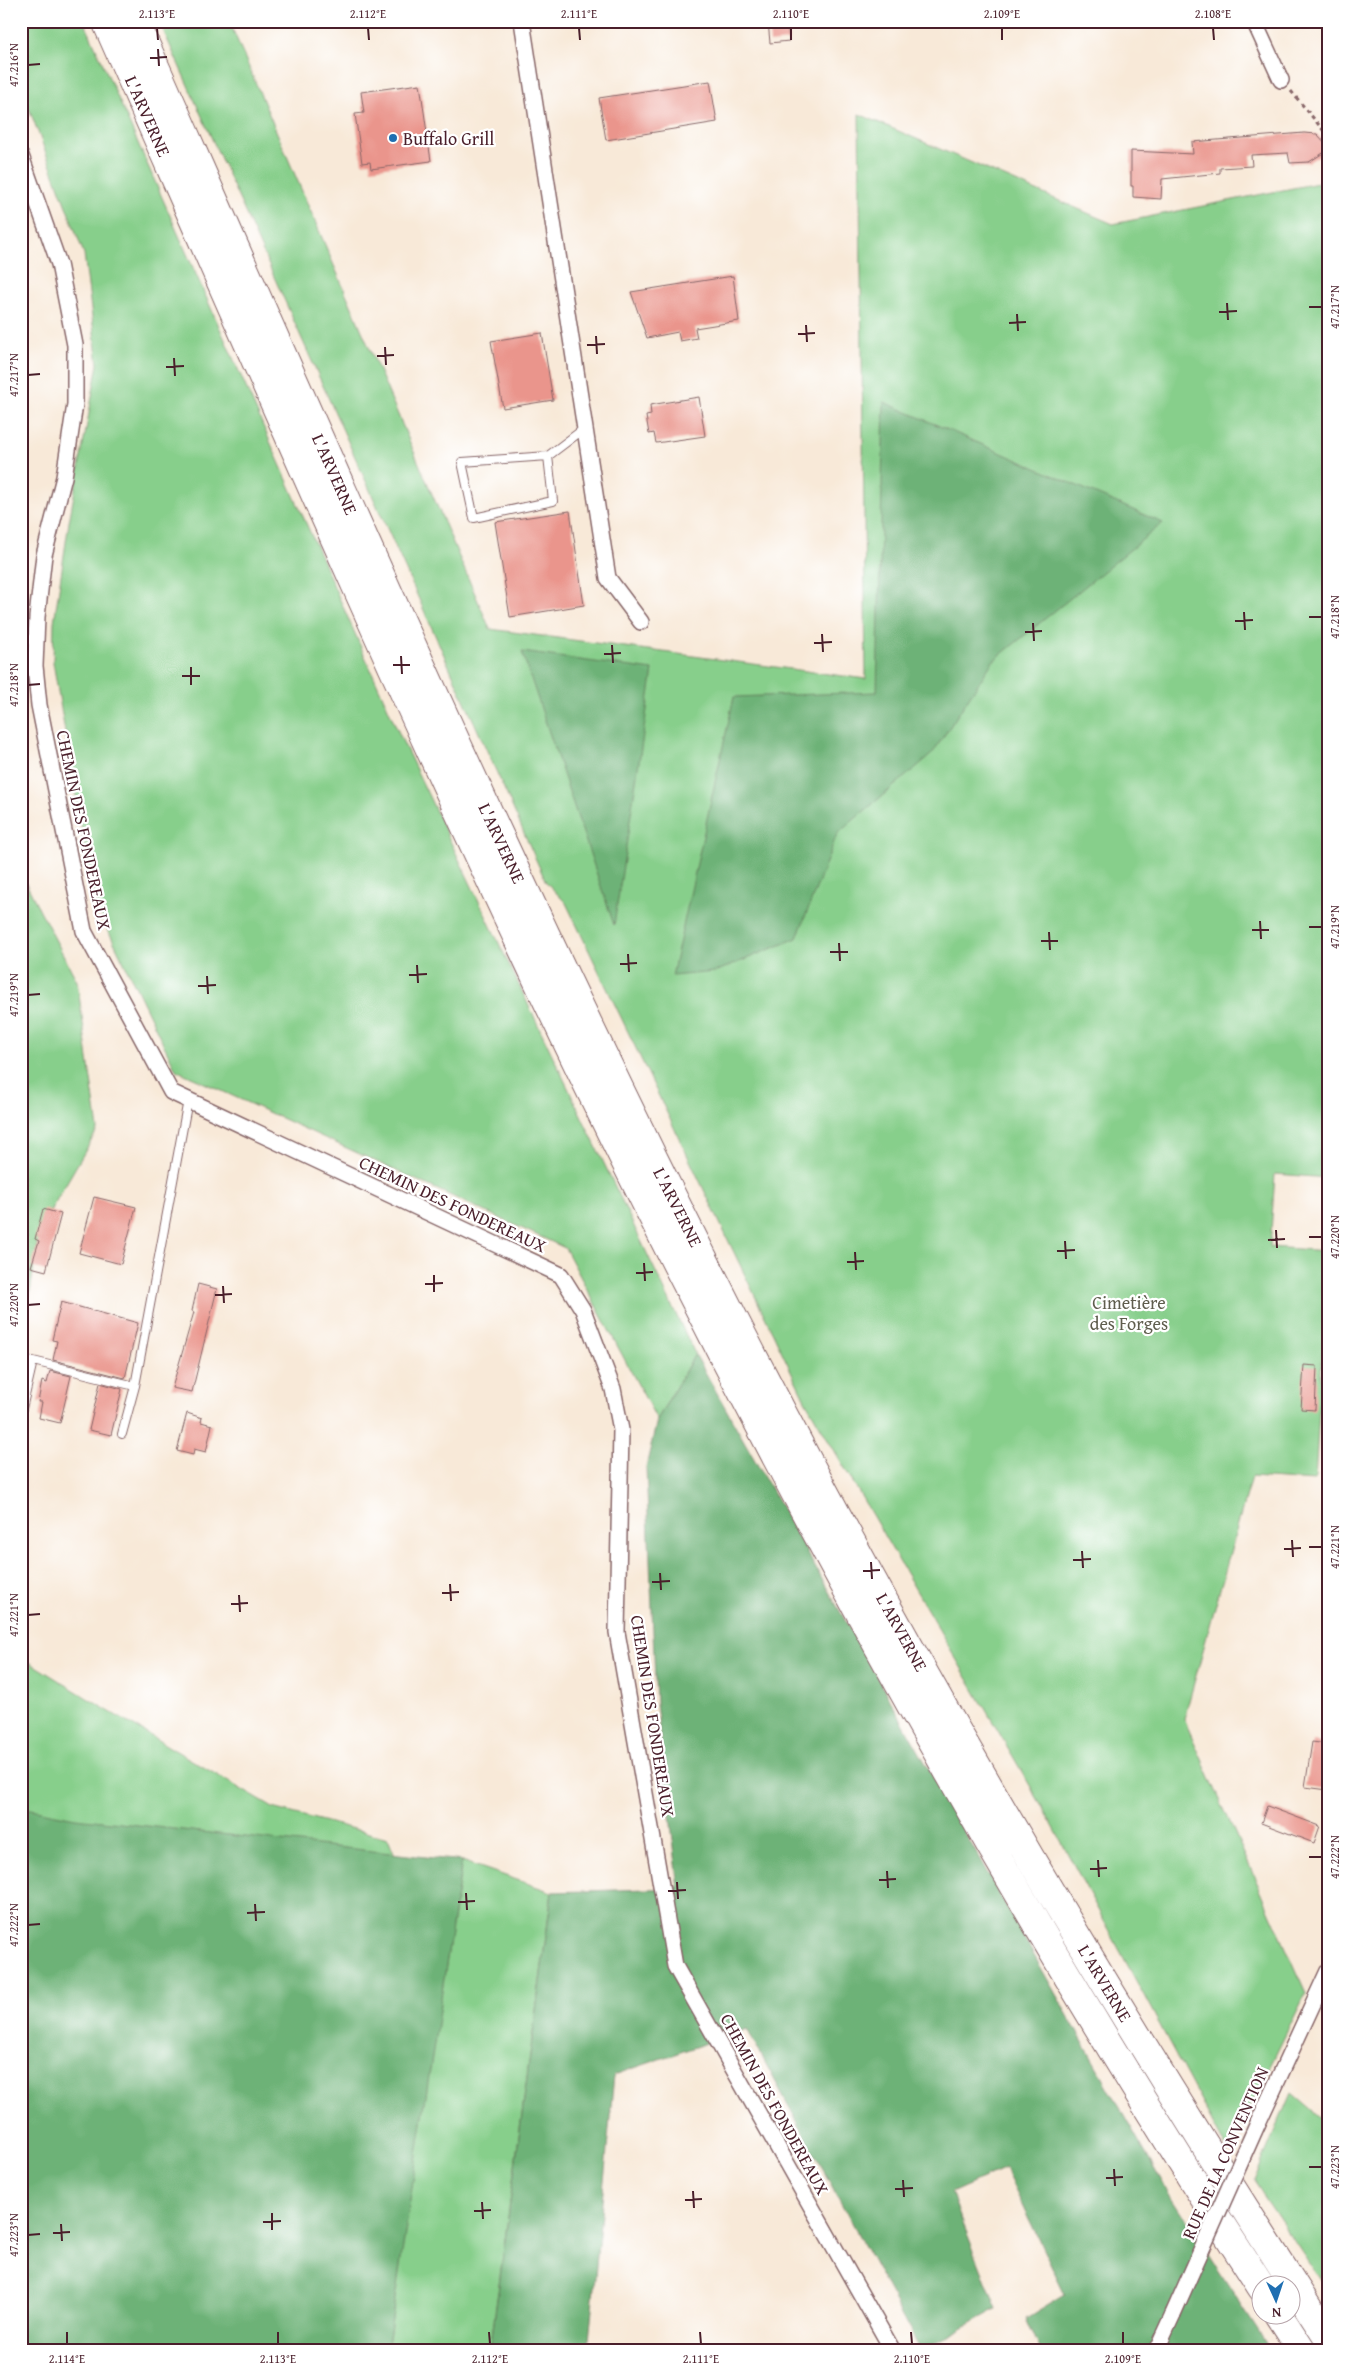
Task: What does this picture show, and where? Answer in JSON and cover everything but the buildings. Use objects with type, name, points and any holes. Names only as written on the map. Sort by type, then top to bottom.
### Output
[{"type":"highway","name":"L'ARVERNE","points":[[106,21],[384,647],[543,992],[712,1334],[882,1654],[982,1832],[1166,2139],[1253,2274]]},
{"type":"highway","name":"L'ARVERNE","points":[[135,21],[389,597],[481,797],[583,1015],[744,1337],[835,1511],[1006,1816],[1187,2119],[1328,2338]]},
{"type":"highway","points":[[1284,2324],[1302,2351]]},
{"type":"street","points":[[522,21],[608,578],[641,622]]},
{"type":"street","points":[[1254,21],[1281,80]]},
{"type":"street","name":"CHEMIN DES FONDEREAUX","points":[[21,156],[58,264],[75,344],[75,404],[64,477],[44,555],[37,617],[35,666],[39,705],[84,931],[171,1092],[561,1275],[583,1310],[613,1389],[621,1430],[618,1632],[675,1966],[893,2351]]},
{"type":"street","name":"RUE DE LA CONVENTION","points":[[1156,2351],[1328,1971]]},
{"type":"lane","points":[[548,456],[553,501],[474,518],[462,462],[548,456],[585,428]]},
{"type":"lane","points":[[122,1434],[135,1386],[188,1100]]},
{"type":"lane","points":[[21,1413],[34,1361],[135,1386]]},
{"type":"path","points":[[1281,80],[1328,136]]},
{"type":"green space","points":[[21,21],[84,21],[402,740],[695,1354],[657,1420],[565,1248],[176,1070],[94,901],[53,662],[54,622],[69,522],[98,364],[84,254],[21,87]]},
{"type":"green space","name":"Cimetière des Forges","points":[[159,21],[229,21],[490,629],[866,679],[859,114],[1113,224],[1328,181],[1328,1178],[1275,1174],[1270,1247],[1328,1251],[1315,1481],[1251,1477],[1184,1719],[1306,1993],[1228,2152],[1046,1813],[805,1400],[566,903],[546,882]]},
{"type":"green space","points":[[884,402],[1163,523],[993,661],[932,754],[837,834],[797,938],[715,972],[672,976],[734,697],[877,692]]},
{"type":"green space","points":[[522,652],[653,670],[614,925]]},
{"type":"green space","points":[[21,874],[77,981],[98,1129],[39,1230],[21,1358]]},
{"type":"green space","points":[[695,1354],[1164,2186],[1271,2351],[1041,2351],[1026,2318],[1065,2294],[1005,2169],[951,2193],[997,2309],[921,2351],[747,2029],[614,2075],[588,2351],[490,2351],[552,1892],[679,1888],[656,1704],[646,1467],[657,1420]]},
{"type":"green space","points":[[21,1657],[273,1808],[388,1838],[428,1935],[440,2003],[462,1861],[552,1892],[490,2351],[387,2351],[408,2207],[21,2351]]},
{"type":"green space","points":[[21,1807],[75,1818],[462,1861],[387,2351],[21,2351]]},
{"type":"green space","points":[[1291,2093],[1320,2118],[1328,2110],[1328,2291],[1254,2180]]},
{"type":"place","name":"Buffalo Grill","points":[[393,138]]}]
